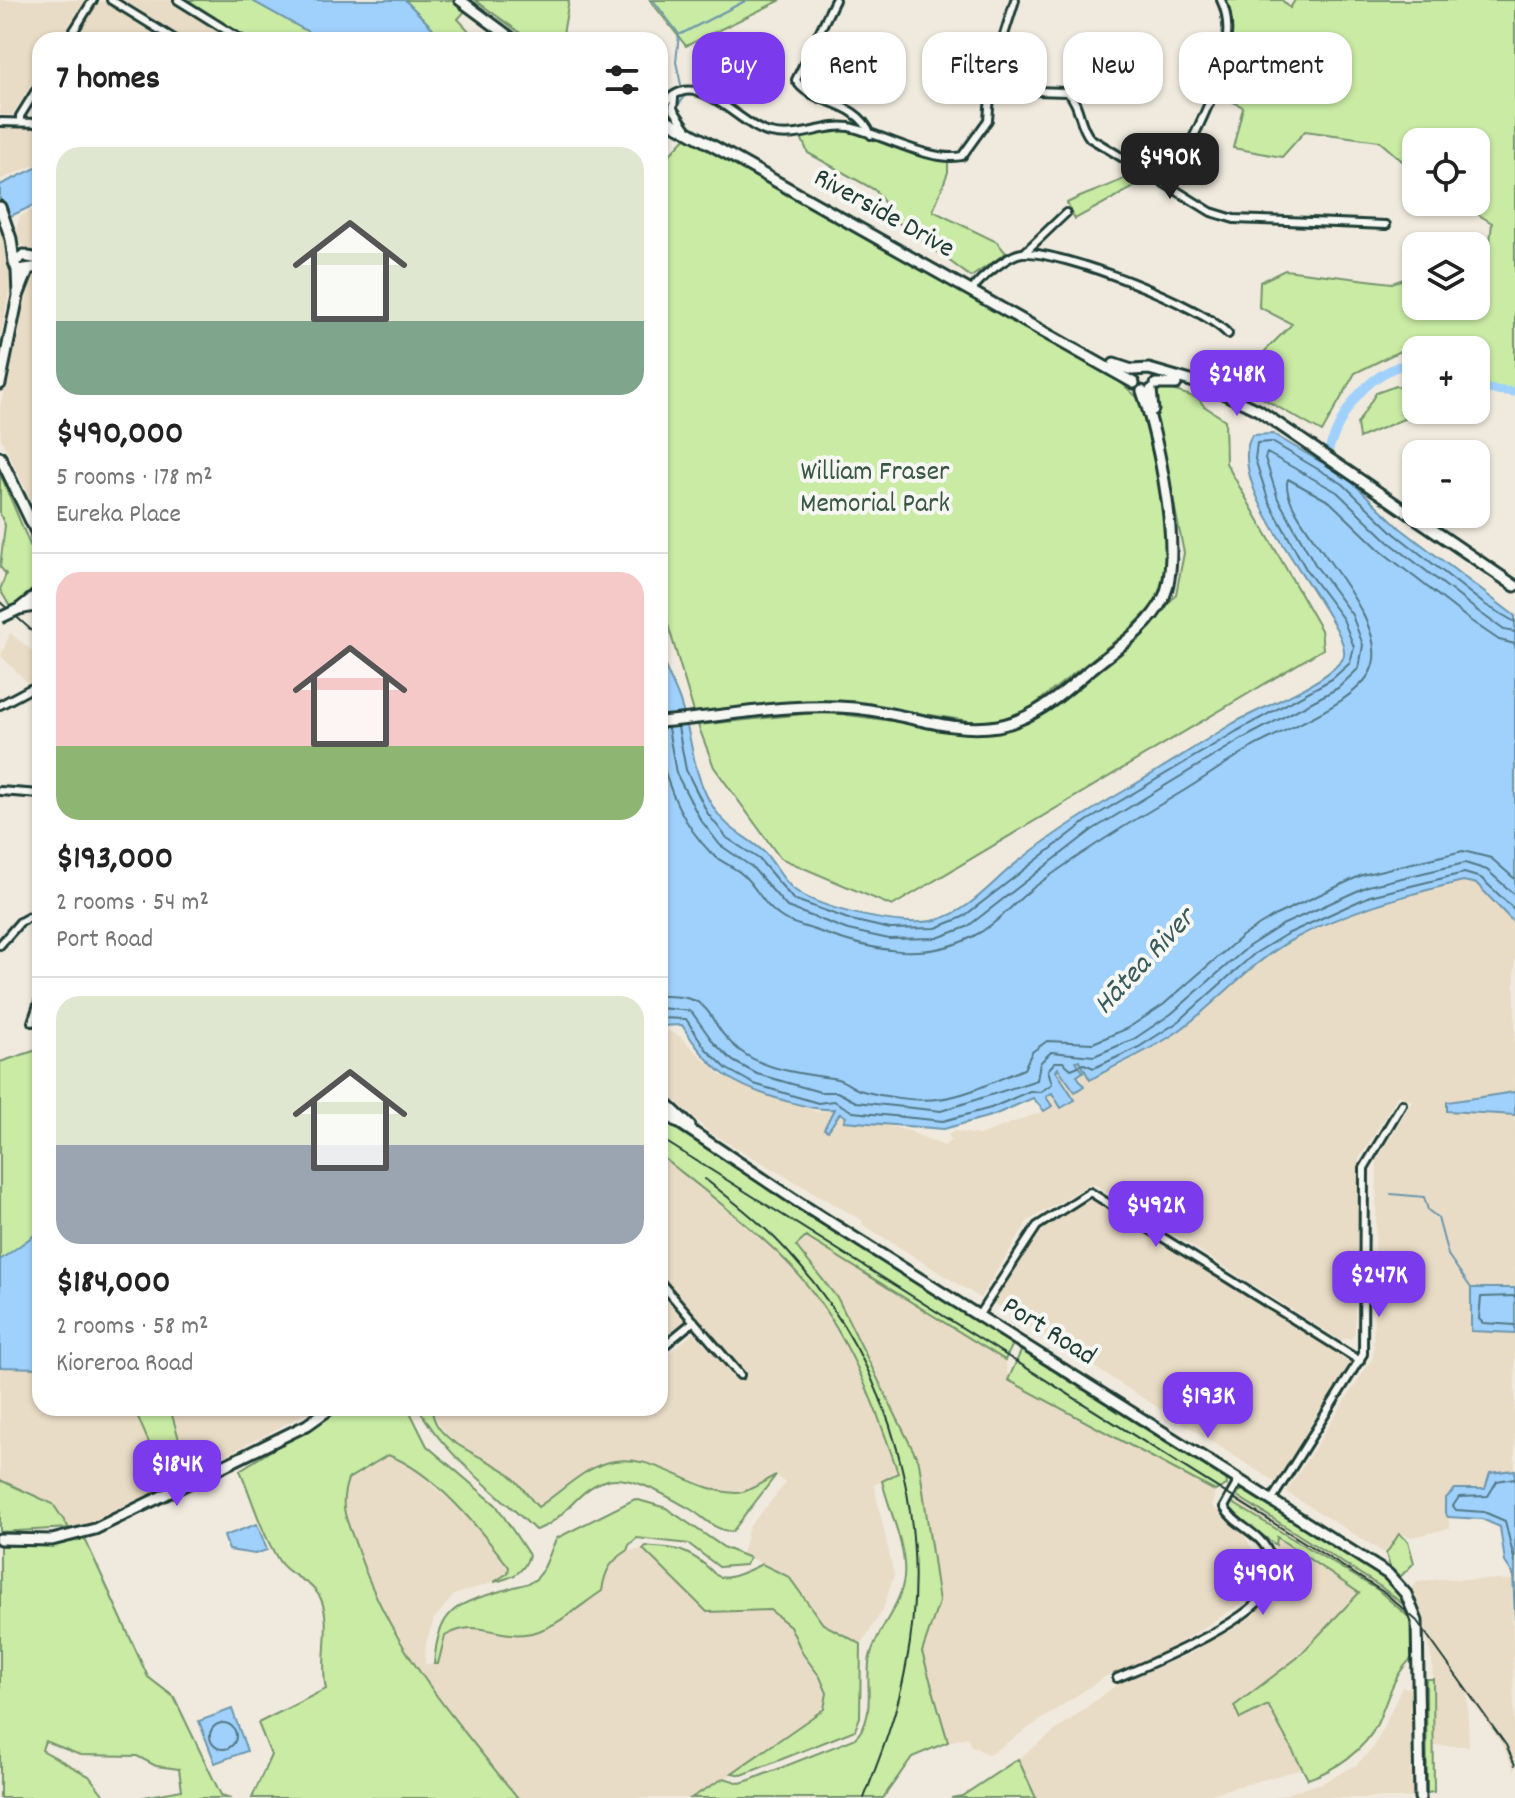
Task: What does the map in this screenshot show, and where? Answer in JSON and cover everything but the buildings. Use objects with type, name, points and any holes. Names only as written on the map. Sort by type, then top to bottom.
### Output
[{"type":"main road","points":[[460,0],[503,32]]},
{"type":"main road","name":"Riverside Drive","points":[[668,118],[1134,383],[1149,388]]},
{"type":"main road","points":[[0,207],[11,239],[18,296]]},
{"type":"main road","points":[[0,384],[18,296],[29,269],[26,256],[11,239]]},
{"type":"main road","points":[[26,256],[32,257]]},
{"type":"main road","points":[[16,266],[26,256]]},
{"type":"main road","points":[[16,266],[32,268]]},
{"type":"main road","name":"Riverside Drive","points":[[1085,353],[1137,370],[1145,368],[1155,372]]},
{"type":"main road","points":[[1134,383],[1137,370]]},
{"type":"main road","points":[[668,721],[838,707],[980,728],[1003,725],[1041,710],[1133,635],[1164,597],[1171,573],[1173,549],[1149,388],[1155,372],[1215,391],[1258,410],[1515,586]]},
{"type":"main road","points":[[1149,388],[1170,383],[1215,391]]},
{"type":"main road","points":[[0,457],[32,525]]},
{"type":"main road","points":[[0,618],[32,598]]},
{"type":"main road","points":[[19,609],[32,607]]},
{"type":"main road","name":"Port Road","points":[[668,1106],[692,1129]]},
{"type":"main road","name":"Port Road","points":[[668,1115],[798,1202],[1388,1574],[1412,1604],[1418,1630],[1420,1798]]},
{"type":"main road","points":[[0,1539],[52,1540],[95,1529],[320,1416]]},
{"type":"street","points":[[73,32],[93,0]]},
{"type":"street","points":[[111,0],[163,32]]},
{"type":"street","points":[[178,0],[229,32]]},
{"type":"street","points":[[835,0],[796,80],[804,89],[850,110],[871,135]]},
{"type":"street","points":[[1005,32],[1015,0]]},
{"type":"street","points":[[1169,186],[1217,84],[1228,25],[1221,0]]},
{"type":"street","points":[[668,96],[694,91],[708,93],[750,124],[767,132],[802,136],[847,127],[947,157],[962,156],[988,120],[989,104]]},
{"type":"street","points":[[1047,91],[1067,92],[1075,100],[1082,127],[1090,138],[1211,212],[1234,219],[1386,225]]},
{"type":"street","points":[[668,104],[676,95]]},
{"type":"street","points":[[676,95],[672,107],[688,130]]},
{"type":"street","points":[[20,122],[20,116],[32,97]]},
{"type":"street","points":[[1,122],[32,123]]},
{"type":"street","points":[[973,289],[1013,257],[1024,253],[1066,213]]},
{"type":"street","points":[[1024,253],[1087,265],[1209,319],[1228,334]]},
{"type":"street","points":[[0,705],[30,689]]},
{"type":"street","points":[[0,791],[32,793]]},
{"type":"street","points":[[0,945],[20,922],[32,915]]},
{"type":"street","points":[[1271,1501],[1360,1361],[1364,1340],[1364,1168],[1402,1104]]},
{"type":"street","points":[[978,1316],[1032,1231],[1090,1192],[1360,1361]]},
{"type":"street","points":[[668,1291],[740,1375]]},
{"type":"street","points":[[668,1342],[694,1321]]},
{"type":"street","points":[[1117,1678],[1187,1648],[1250,1608],[1270,1587],[1273,1571],[1263,1541],[1224,1507],[1239,1480]]},
{"type":"shaded area","points":[[0,0],[85,0],[65,32],[32,32],[32,84],[12,115],[0,115]]},
{"type":"shaded area","points":[[123,0],[178,0],[228,32],[173,32]]},
{"type":"shaded area","points":[[106,2],[155,32],[79,32],[98,3]]},
{"type":"shaded area","points":[[32,126],[32,166],[0,180],[0,127]]},
{"type":"shaded area","points":[[32,211],[32,250],[21,244],[16,231],[20,216]]},
{"type":"shaded area","points":[[3,228],[12,277],[0,340],[0,230]]},
{"type":"shaded area","points":[[32,276],[32,502],[1,438],[0,426],[0,407],[29,277]]},
{"type":"shaded area","points":[[10,633],[32,651],[32,687],[1,656]]},
{"type":"shaded area","points":[[1463,881],[1476,884],[1515,924],[1515,1092],[1448,1102],[1448,1111],[1515,1115],[1515,1288],[1472,1289],[1471,1322],[1472,1331],[1515,1333],[1515,1470],[1490,1473],[1485,1489],[1448,1516],[1450,1528],[1413,1537],[1399,1534],[1386,1554],[1286,1492],[1373,1357],[1377,1160],[1412,1101],[1398,1095],[1359,1159],[1355,1333],[1352,1338],[1340,1340],[1092,1183],[1028,1221],[980,1298],[862,1224],[863,1221],[709,1132],[668,1094],[668,1031],[678,1035],[722,1076],[818,1112],[835,1109],[824,1128],[828,1131],[840,1113],[846,1117],[845,1121],[860,1120],[907,1130],[944,1146],[951,1140],[948,1135],[954,1131],[979,1135],[1044,1111],[1052,1106],[1045,1097],[1052,1093],[1062,1108],[1074,1099],[1055,1071],[1059,1068],[1075,1092],[1077,1076],[1083,1072],[1075,1062],[1078,1060],[1090,1079],[1120,1066],[1184,1027],[1259,960],[1290,941],[1373,903]]},
{"type":"shaded area","points":[[668,1162],[780,1255],[813,1293],[847,1346],[877,1408],[898,1473],[874,1485],[894,1575],[883,1610],[861,1644],[823,1624],[789,1577],[742,1554],[749,1527],[786,1483],[776,1475],[740,1494],[703,1486],[649,1463],[602,1463],[538,1507],[509,1474],[479,1458],[446,1434],[433,1416],[668,1416],[668,1353],[694,1333],[737,1378],[744,1373],[668,1284]]},
{"type":"shaded area","points":[[1087,1196],[1351,1361],[1275,1482],[995,1304],[994,1299],[1030,1238]]},
{"type":"shaded area","points":[[806,1237],[1005,1360],[1009,1380],[1215,1491],[1212,1506],[1245,1536],[1254,1553],[1254,1566],[1241,1604],[1170,1649],[1106,1676],[989,1755],[970,1745],[967,1737],[948,1742],[922,1652],[939,1602],[919,1462],[796,1246]]},
{"type":"shaded area","points":[[668,1301],[684,1320],[668,1335]]},
{"type":"shaded area","points":[[0,1367],[32,1368],[32,1416],[137,1416],[167,1485],[91,1522],[69,1528],[52,1504],[0,1480]]},
{"type":"shaded area","points":[[172,1416],[301,1416],[189,1474]]},
{"type":"shaded area","points":[[388,1455],[405,1461],[475,1523],[509,1567],[509,1573],[494,1582],[454,1595],[434,1619],[426,1643],[425,1664],[438,1664],[445,1636],[459,1628],[476,1626],[526,1634],[602,1591],[605,1572],[612,1561],[627,1551],[643,1549],[707,1612],[770,1609],[790,1626],[827,1693],[824,1709],[712,1788],[691,1798],[518,1798],[423,1680],[370,1588],[341,1501],[348,1479]]},
{"type":"shaded area","points":[[1234,1494],[1381,1587],[1408,1608],[1412,1620],[1378,1590],[1231,1502]]},
{"type":"shaded area","points":[[1276,1536],[1359,1593],[1279,1674],[1268,1705],[1302,1769],[1196,1798],[1036,1798],[1018,1759],[1120,1682],[1188,1655],[1247,1617],[1274,1588]]},
{"type":"shaded area","points":[[1512,1580],[1515,1773],[1504,1748],[1467,1694],[1469,1746],[1434,1746],[1432,1661],[1423,1616],[1411,1589],[1418,1581]]},
{"type":"shaded area","points":[[1402,1687],[1412,1688],[1415,1798],[1273,1798],[1322,1783],[1356,1765],[1374,1747]]},
{"type":"green space","points":[[183,0],[251,0],[309,32],[234,32]]},
{"type":"green space","points":[[405,0],[450,0],[466,10],[458,19],[470,32],[436,32]]},
{"type":"green space","points":[[475,0],[569,0],[563,32],[519,32]]},
{"type":"green space","points":[[650,0],[781,0],[715,32],[692,32],[692,43],[686,46]]},
{"type":"green space","points":[[1225,0],[1282,0],[1290,8],[1295,0],[1515,0],[1515,389],[1490,388],[1490,336],[1402,336],[1402,350],[1355,373],[1322,432],[1234,382],[1292,324],[1259,307],[1260,282],[1285,270],[1392,283],[1402,280],[1402,320],[1490,320],[1492,223],[1481,216],[1490,216],[1490,128],[1402,128],[1402,161],[1379,141],[1305,131],[1282,157],[1233,148],[1243,107],[1237,104],[1352,104],[1352,32],[1228,32]]},
{"type":"green space","points":[[854,122],[873,134],[948,158],[948,172],[933,211],[997,242],[1006,253],[971,277],[900,224],[875,190],[808,153],[800,135]]},
{"type":"green space","name":"William Fraser Memorial Park","points":[[687,136],[1079,359],[1113,375],[1139,399],[1171,530],[1174,553],[1160,598],[1129,630],[1025,712],[989,724],[871,706],[798,704],[694,712],[668,625],[668,156]]},
{"type":"green space","points":[[1135,173],[1145,181],[1075,219],[1067,203]]},
{"type":"green space","points":[[1159,386],[1198,398],[1204,406],[1225,420],[1226,463],[1321,630],[1323,649],[892,906],[780,858],[714,767],[698,725],[824,712],[985,733],[1024,724],[1077,687],[1159,616],[1176,594],[1184,553],[1153,401],[1154,390]]},
{"type":"green space","points":[[1402,387],[1402,420],[1359,438],[1357,424],[1376,393]]},
{"type":"green space","points":[[0,473],[32,550],[32,592],[11,608],[0,590],[6,574],[0,567],[5,525],[0,514]]},
{"type":"green space","points":[[32,1052],[32,1315],[0,1305],[0,1062]]},
{"type":"green space","points":[[668,1124],[1013,1344],[1005,1360],[806,1237],[796,1246],[838,1299],[919,1462],[939,1602],[922,1652],[948,1742],[912,1757],[883,1798],[691,1798],[724,1778],[740,1783],[750,1780],[854,1739],[866,1721],[873,1646],[898,1598],[904,1577],[900,1542],[882,1481],[898,1473],[865,1384],[836,1327],[800,1276],[735,1215],[668,1161]]},
{"type":"green space","points":[[1022,1349],[1226,1478],[1227,1485],[1215,1491],[1008,1380]]},
{"type":"green space","points":[[137,1416],[172,1416],[189,1474],[167,1485]]},
{"type":"green space","points":[[326,1416],[412,1416],[427,1446],[496,1505],[529,1555],[524,1567],[516,1574],[494,1582],[508,1573],[509,1567],[470,1519],[439,1488],[405,1463],[388,1455],[348,1479],[344,1498],[345,1514],[370,1584],[405,1649],[470,1739],[518,1798],[252,1798],[271,1755],[258,1723],[326,1689],[326,1630],[320,1597],[311,1586],[283,1566],[273,1551],[240,1470]]},
{"type":"green space","points":[[424,1416],[433,1416],[441,1431],[451,1440],[509,1474],[538,1507],[588,1471],[605,1463],[623,1460],[655,1466],[703,1486],[737,1493],[776,1475],[732,1532],[715,1526],[648,1487],[614,1479],[594,1485],[554,1521],[535,1530],[456,1457]]},
{"type":"green space","points":[[0,1480],[53,1504],[69,1528],[0,1532]]},
{"type":"green space","points":[[1243,1490],[1382,1574],[1392,1582],[1408,1608],[1381,1587],[1234,1494]]},
{"type":"green space","points":[[635,1499],[666,1508],[725,1548],[750,1558],[745,1565],[719,1567],[689,1544],[637,1538],[609,1567],[602,1591],[565,1617],[546,1628],[525,1634],[476,1628],[457,1631],[445,1636],[438,1664],[434,1664],[440,1630],[454,1610],[476,1599],[533,1581],[544,1567],[557,1538]]},
{"type":"green space","points":[[1231,1502],[1378,1590],[1412,1620],[1413,1657],[1395,1680],[1372,1733],[1348,1758],[1308,1779],[1268,1705],[1240,1719],[1234,1706],[1297,1658],[1359,1593],[1277,1537],[1276,1545],[1236,1516],[1229,1506]]},
{"type":"green space","points":[[1399,1534],[1408,1541],[1414,1563],[1400,1577],[1390,1567],[1386,1554]]},
{"type":"green space","points":[[85,1539],[148,1677],[174,1697],[221,1795],[231,1798],[139,1798],[182,1790],[179,1769],[156,1766],[137,1756],[80,1755],[45,1741],[42,1750],[89,1776],[106,1798],[0,1798],[0,1546],[52,1545]]},
{"type":"green space","points":[[646,1546],[684,1552],[722,1577],[731,1577],[762,1564],[789,1577],[823,1624],[861,1644],[860,1717],[855,1730],[742,1775],[732,1773],[824,1709],[827,1693],[790,1626],[770,1610],[707,1612],[643,1549]]},
{"type":"green space","points":[[1426,1679],[1433,1679],[1434,1792],[1427,1793]]},
{"type":"green space","points":[[1018,1759],[1036,1798],[951,1798],[962,1796]]},
{"type":"water","points":[[251,0],[405,0],[436,32],[309,32]]},
{"type":"water","points":[[32,170],[32,206],[0,221],[0,185]]},
{"type":"water","name":"Hātea River","points":[[1273,434],[1348,478],[1400,528],[1515,616],[1515,924],[1477,884],[1463,881],[1353,913],[1290,941],[1247,972],[1180,1030],[1147,1050],[1090,1080],[1079,1060],[1076,1061],[1083,1072],[1077,1076],[1084,1086],[1075,1092],[1058,1068],[1056,1071],[1075,1100],[1061,1108],[1052,1093],[1046,1097],[1052,1106],[1044,1111],[1033,1098],[994,1115],[944,1129],[844,1121],[846,1117],[840,1113],[828,1131],[824,1129],[834,1109],[799,1104],[737,1083],[703,1055],[682,1025],[668,1026],[668,673],[680,701],[707,797],[726,823],[765,853],[791,887],[824,905],[864,916],[922,922],[947,916],[967,906],[1023,858],[1080,818],[1232,724],[1320,679],[1342,660],[1343,645],[1332,622],[1271,525],[1255,491],[1247,460],[1252,435]]},
{"type":"water","points":[[1515,1092],[1515,1115],[1447,1111],[1447,1102]]},
{"type":"water","points":[[32,1237],[32,1368],[0,1367],[0,1260]]},
{"type":"water","points":[[1471,1288],[1515,1288],[1515,1333],[1471,1331]]},
{"type":"water","points":[[1515,1470],[1515,1620],[1513,1574],[1505,1562],[1500,1527],[1482,1519],[1448,1517],[1445,1499],[1455,1489],[1485,1489],[1490,1473]]},
{"type":"water","points":[[257,1524],[267,1550],[255,1554],[229,1550],[224,1536]]},
{"type":"water","points":[[232,1709],[247,1751],[215,1763],[199,1721]]},
{"type":"waterway","points":[[653,0],[679,34],[676,62],[682,89]]},
{"type":"waterway","points":[[681,34],[747,0]]},
{"type":"waterway","points":[[677,106],[684,98]]},
{"type":"waterway","points":[[1325,460],[1336,430],[1360,392],[1384,373],[1402,367]]},
{"type":"waterway","points":[[1490,389],[1515,392]]},
{"type":"waterway","points":[[1391,1194],[1424,1197],[1428,1210],[1438,1218],[1448,1255],[1471,1288]]},
{"type":"railway","points":[[0,602],[32,631]]},
{"type":"railway","points":[[668,1143],[1385,1593],[1417,1621],[1506,1745],[1515,1765]]},
{"type":"railway","points":[[705,1179],[774,1238],[829,1303],[857,1350],[880,1399],[897,1450],[909,1503],[914,1557],[913,1612],[898,1700],[864,1798]]}]
